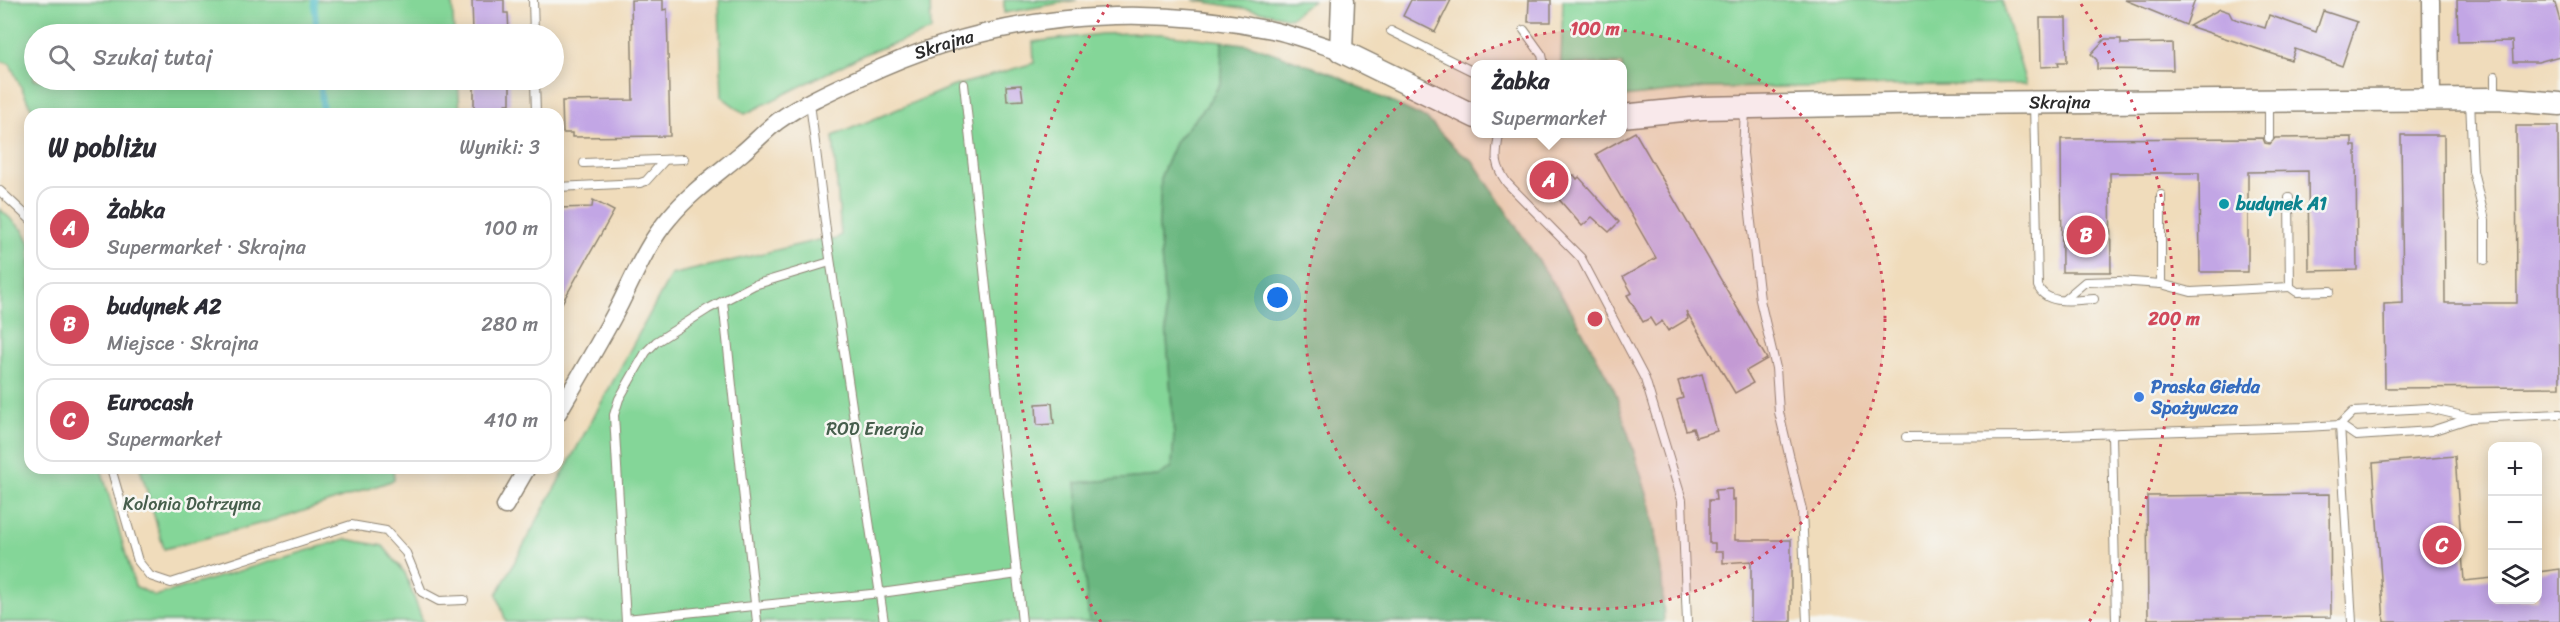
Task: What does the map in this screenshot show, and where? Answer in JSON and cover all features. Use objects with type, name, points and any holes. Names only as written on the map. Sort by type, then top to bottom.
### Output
[{"type":"street","points":[[1341,51],[1343,0]]},
{"type":"street","points":[[2432,0],[2432,100]]},
{"type":"street","name":"Skrajna","points":[[564,402],[614,315],[647,250],[671,214],[702,183],[779,121],[810,103],[881,67],[942,44],[1004,28],[1071,18],[1122,14],[1195,18],[1273,31],[1341,51],[1471,115]]},
{"type":"street","name":"Skrajna","points":[[2497,99],[2560,87]]},
{"type":"street","name":"Skrajna","points":[[1627,116],[1702,108],[2034,102],[2497,99],[2560,104]]},
{"type":"street","points":[[505,506],[524,474]]},
{"type":"lane","points":[[533,0],[534,24]]},
{"type":"lane","points":[[1524,30],[1543,60]]},
{"type":"lane","points":[[1391,31],[1471,71]]},
{"type":"lane","points":[[2495,76],[2497,99]]},
{"type":"lane","points":[[964,84],[1022,622]]},
{"type":"lane","points":[[535,90],[536,108]]},
{"type":"lane","points":[[2470,100],[2473,171],[2485,220],[2485,260]]},
{"type":"lane","points":[[2269,101],[2269,138]]},
{"type":"lane","points":[[2034,102],[2038,286],[2041,293],[2052,299],[2094,299]]},
{"type":"lane","points":[[810,103],[830,262],[884,622]]},
{"type":"lane","points":[[1745,107],[1743,153],[1760,300],[1776,368],[1779,412],[1802,510],[1807,622]]},
{"type":"lane","points":[[1498,138],[1496,157],[1499,172],[1507,183],[1581,258],[1645,379],[1682,500],[1687,622]]},
{"type":"lane","points":[[584,163],[684,159]]},
{"type":"lane","points":[[564,187],[640,183],[646,181],[664,161]]},
{"type":"lane","points":[[0,192],[24,214]]},
{"type":"lane","points":[[2161,195],[2161,284]]},
{"type":"lane","points":[[2289,198],[2290,287]]},
{"type":"lane","points":[[830,262],[754,285],[656,342],[646,352],[620,399],[614,415],[626,620],[881,593],[1018,574]]},
{"type":"lane","points":[[2064,300],[2085,282],[2119,281],[2161,284],[2191,292],[2290,287],[2297,292],[2330,291]]},
{"type":"lane","points":[[723,301],[757,622]]},
{"type":"lane","points":[[2340,425],[2354,412],[2429,408],[2471,418]]},
{"type":"lane","points":[[1906,437],[2112,434],[2340,425],[2356,436],[2431,431],[2471,418],[2560,414]]},
{"type":"lane","points":[[2340,425],[2352,622]]},
{"type":"lane","points":[[2112,434],[2116,622]]},
{"type":"lane","points":[[113,474],[138,561],[150,576],[171,583],[351,525],[386,531],[406,553],[422,592],[439,601],[464,600]]},
{"type":"green space","points":[[0,0],[452,0],[453,24],[24,24],[24,90],[459,90],[460,108],[31,108],[10,64],[0,61]]},
{"type":"green space","points":[[719,0],[930,0],[931,31],[867,53],[745,114],[722,97]]},
{"type":"green space","points":[[1004,0],[1077,0],[1004,13]]},
{"type":"green space","points":[[1193,0],[1313,0],[1290,18]]},
{"type":"green space","points":[[1563,0],[2002,0],[2026,84],[1706,88],[1627,97],[1627,60],[1561,60]]},
{"type":"green space","name":"ROD Energia","points":[[1101,34],[1162,34],[1222,41],[1221,82],[1207,105],[1176,141],[1161,176],[1159,225],[1174,436],[1172,467],[1159,476],[1076,483],[1089,622],[506,622],[497,594],[671,275],[827,238],[834,240],[841,235],[833,136],[951,87],[1034,63],[1033,42]]},
{"type":"green space","points":[[1222,41],[1251,45],[1330,73],[1427,119],[1458,151],[1473,161],[1571,310],[1615,391],[1651,507],[1662,577],[1664,622],[1089,622],[1076,483],[1158,476],[1172,467],[1174,436],[1159,225],[1161,176],[1176,141],[1207,105],[1221,82]]},
{"type":"green space","points":[[0,209],[24,231],[24,474],[103,474],[135,586],[155,596],[346,539],[383,546],[405,573],[423,622],[0,622]]},
{"type":"green space","name":"Kolonia Dotrzyma","points":[[142,474],[394,474],[394,480],[289,516],[164,549]]},
{"type":"building","points":[[472,0],[504,0],[504,13],[508,13],[509,24],[473,24]]},
{"type":"building","points":[[631,0],[663,0],[663,10],[667,9],[670,136],[572,137],[572,133],[564,133],[562,101],[633,100]]},
{"type":"building","points":[[1411,0],[1451,0],[1435,32],[1403,16]]},
{"type":"building","points":[[1529,0],[1551,0],[1551,22],[1528,22]]},
{"type":"building","points":[[2125,0],[2195,0],[2186,25]]},
{"type":"building","points":[[2457,0],[2554,0],[2560,21],[2560,56],[2538,62],[2513,62],[2512,41],[2458,42]]},
{"type":"building","points":[[2220,9],[2229,12],[2232,18],[2265,28],[2269,15],[2316,32],[2323,11],[2357,22],[2342,66],[2295,49],[2291,60],[2189,26]]},
{"type":"building","points":[[2040,18],[2066,18],[2067,62],[2058,62],[2059,66],[2041,67]]},
{"type":"building","points":[[2105,39],[2121,39],[2121,44],[2172,43],[2173,70],[2097,69],[2097,60],[2091,54]]},
{"type":"building","points":[[1021,85],[1023,100],[1007,101],[1006,86]]},
{"type":"building","points":[[474,90],[510,90],[510,104],[506,104],[506,108],[474,108]]},
{"type":"building","points":[[2516,126],[2558,126],[2560,387],[2385,388],[2384,304],[2403,303],[2401,135],[2444,135],[2445,303],[2517,303]]},
{"type":"building","points":[[1635,132],[1767,359],[1746,371],[1753,383],[1735,393],[1686,311],[1688,319],[1668,331],[1662,321],[1655,326],[1650,318],[1643,322],[1627,295],[1632,293],[1623,277],[1656,258],[1596,154]]},
{"type":"building","points":[[2352,137],[2352,146],[2356,146],[2357,270],[2309,271],[2308,171],[2248,172],[2248,272],[2200,272],[2199,173],[2110,173],[2111,272],[2062,272],[2061,139],[2263,138],[2265,143],[2270,144],[2275,138]]},
{"type":"building","points":[[1552,174],[1574,175],[1577,179],[1579,177],[1619,222],[1609,232],[1592,217],[1582,226],[1543,181]]},
{"type":"building","points":[[593,200],[614,211],[564,299],[564,208],[592,207]]},
{"type":"building","points":[[1702,374],[1717,431],[1696,437],[1693,428],[1686,430],[1677,400],[1683,398],[1678,381]]},
{"type":"building","points":[[1052,403],[1054,424],[1037,425],[1036,404]]},
{"type":"building","points":[[2455,456],[2464,581],[2488,579],[2488,604],[2542,604],[2542,571],[2560,569],[2560,622],[2384,622],[2373,463]]},
{"type":"building","points":[[1732,489],[1732,500],[1735,499],[1735,540],[1791,540],[1791,622],[1751,622],[1751,561],[1723,563],[1723,552],[1715,552],[1715,543],[1709,543],[1709,500],[1716,500],[1715,490]]},
{"type":"building","points":[[2330,494],[2331,617],[2148,619],[2147,496]]},
{"type":"waterway","points":[[314,0],[316,24]]},
{"type":"waterway","points":[[321,90],[322,108]]},
{"type":"place","name":"Żabka","points":[[1549,180]]},
{"type":"place","name":"budynek A1","points":[[2224,204]]},
{"type":"place","name":"budynek A2","points":[[2086,235]]},
{"type":"place","name":"Praska Giełda Spożywcza","points":[[2139,397]]},
{"type":"place","name":"Eurocash","points":[[2442,545]]}]
